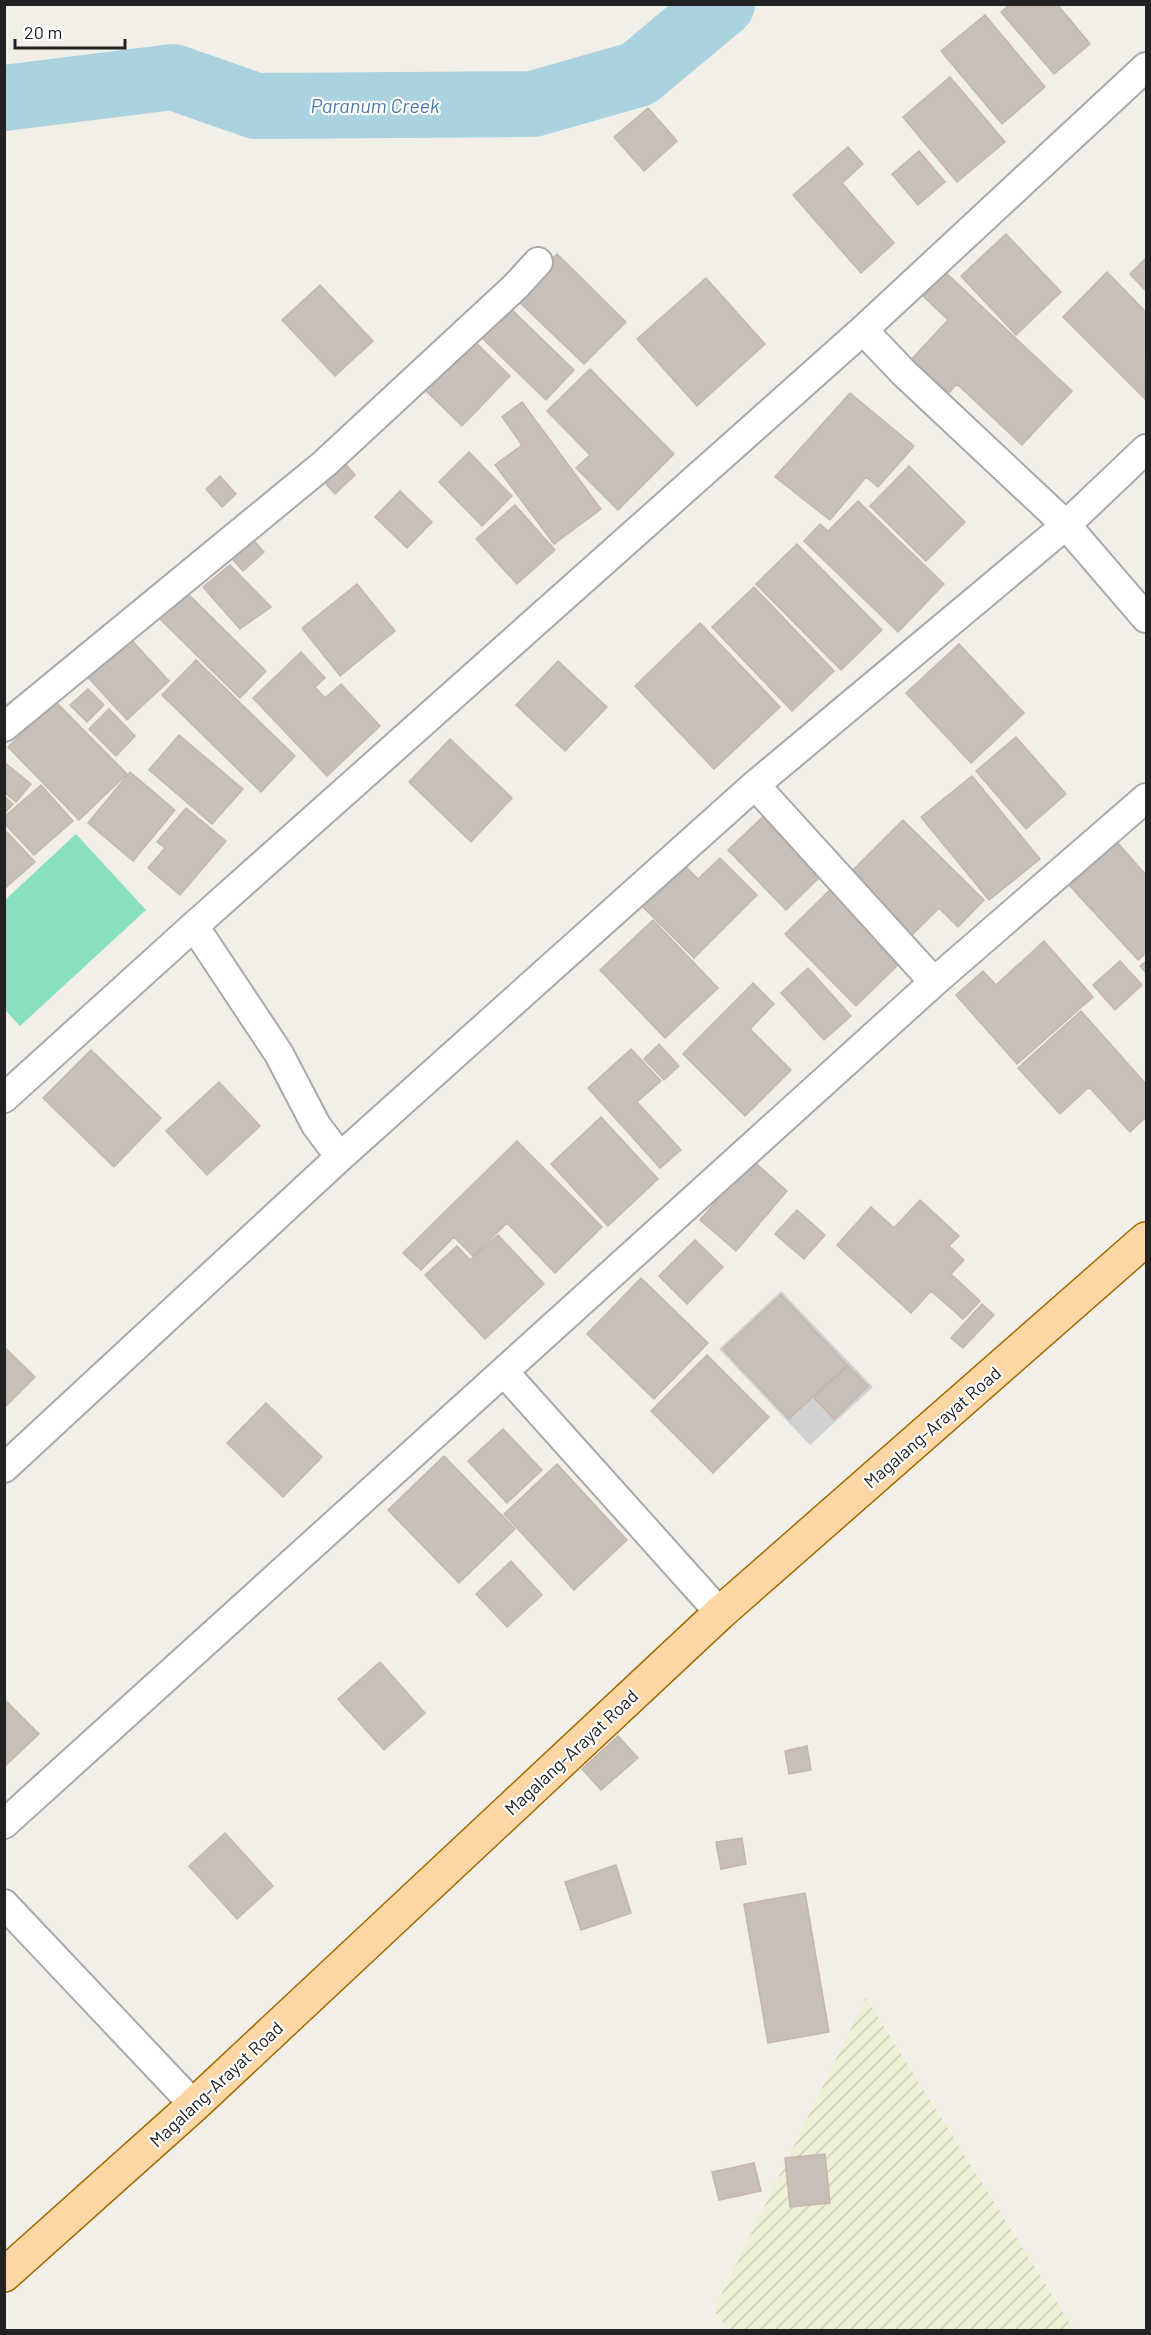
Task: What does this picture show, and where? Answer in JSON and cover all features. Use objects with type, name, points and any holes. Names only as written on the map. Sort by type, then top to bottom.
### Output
[{"type":"main road","name":"Magalang-Arayat Road","points":[[4,2275],[194,2105],[720,1613],[1146,1239]]},
{"type":"street","points":[[4,1098],[863,330],[1146,67]]},
{"type":"street","points":[[4,727],[324,464],[515,287],[538,261]]},
{"type":"street","points":[[863,330],[904,373],[1066,525],[1146,618]]},
{"type":"street","points":[[4,1468],[340,1157],[755,785],[1066,525],[1146,449]]},
{"type":"street","points":[[755,785],[934,982]]},
{"type":"street","points":[[4,1824],[934,982],[1146,798]]},
{"type":"street","points":[[194,926],[279,1054],[316,1125],[340,1157]]},
{"type":"street","points":[[504,1372],[720,1613]]},
{"type":"street","points":[[4,1904],[194,2105]]},
{"type":"shaded area","points":[[781,1291],[873,1387],[810,1445],[719,1349]]},
{"type":"green space","points":[[76,834],[146,910],[20,1026],[5,1010],[5,900]]},
{"type":"green space","points":[[866,1998],[1074,2330],[728,2330],[714,2310]]},
{"type":"building","points":[[1010,4],[1057,4],[1090,44],[1054,74],[1001,12]]},
{"type":"building","points":[[985,15],[1045,87],[1002,124],[941,51]]},
{"type":"building","points":[[950,77],[1005,142],[957,182],[903,117]]},
{"type":"building","points":[[648,108],[677,141],[644,171],[614,137]]},
{"type":"building","points":[[848,147],[863,164],[842,183],[894,243],[861,273],[793,195]]},
{"type":"building","points":[[919,151],[945,182],[918,205],[892,174]]},
{"type":"building","points":[[1006,234],[1061,292],[1016,335],[961,276]]},
{"type":"building","points":[[557,254],[626,322],[584,364],[514,297]]},
{"type":"building","points":[[1146,258],[1146,291],[1130,274]]},
{"type":"building","points":[[945,272],[1072,391],[1022,445],[957,384],[946,396],[909,362],[948,320],[923,296]]},
{"type":"building","points":[[1107,272],[1146,312],[1145,399],[1063,317]]},
{"type":"building","points":[[706,278],[765,344],[697,406],[637,339]]},
{"type":"building","points":[[320,285],[373,341],[335,376],[282,320]]},
{"type":"building","points":[[509,307],[574,370],[546,400],[480,336]]},
{"type":"building","points":[[468,335],[510,376],[462,426],[419,384]]},
{"type":"building","points":[[590,369],[674,454],[618,510],[576,468],[590,455],[547,411]]},
{"type":"building","points":[[850,393],[914,446],[878,487],[866,477],[830,520],[775,477]]},
{"type":"building","points":[[522,402],[601,509],[554,544],[495,465],[522,445],[502,417]]},
{"type":"building","points":[[469,452],[512,496],[482,526],[439,482]]},
{"type":"building","points":[[341,459],[355,475],[335,494],[320,477]]},
{"type":"building","points":[[909,466],[965,522],[926,561],[870,506]]},
{"type":"building","points":[[220,476],[236,494],[222,507],[206,489]]},
{"type":"building","points":[[400,491],[432,522],[407,548],[375,517]]},
{"type":"building","points":[[858,501],[944,584],[898,632],[804,541],[820,524],[828,531]]},
{"type":"building","points":[[515,505],[555,550],[517,584],[476,539]]},
{"type":"building","points":[[247,533],[264,552],[243,571],[226,552]]},
{"type":"building","points":[[797,544],[882,630],[841,670],[756,584]]},
{"type":"building","points":[[230,565],[271,607],[240,629],[203,587]]},
{"type":"building","points":[[357,584],[395,631],[340,676],[302,628]]},
{"type":"building","points":[[181,587],[266,671],[240,698],[155,614]]},
{"type":"building","points":[[754,587],[834,671],[792,711],[712,627]]},
{"type":"building","points":[[700,623],[780,707],[714,769],[635,686]]},
{"type":"building","points":[[127,635],[169,681],[127,720],[85,674]]},
{"type":"building","points":[[959,644],[1024,713],[971,763],[906,693]]},
{"type":"building","points":[[301,652],[325,678],[315,687],[325,698],[341,684],[380,726],[327,776],[253,698]]},
{"type":"building","points":[[196,660],[295,756],[261,792],[162,695]]},
{"type":"building","points":[[558,661],[607,707],[565,751],[516,705]]},
{"type":"building","points":[[88,689],[104,705],[87,722],[70,705]]},
{"type":"building","points":[[55,701],[127,774],[79,820],[8,747]]},
{"type":"building","points":[[109,709],[135,736],[116,756],[89,729]]},
{"type":"building","points":[[179,735],[243,789],[212,824],[149,770]]},
{"type":"building","points":[[1016,737],[1066,794],[1026,829],[976,771]]},
{"type":"building","points":[[450,739],[512,798],[471,842],[409,782]]},
{"type":"building","points":[[4,762],[31,784],[16,802],[4,792]]},
{"type":"building","points":[[130,772],[175,810],[133,861],[88,823]]},
{"type":"building","points":[[972,776],[1040,859],[989,900],[921,817]]},
{"type":"building","points":[[41,785],[73,821],[34,855],[4,823],[4,817]]},
{"type":"building","points":[[4,796],[13,804],[4,814]]},
{"type":"building","points":[[186,808],[226,841],[180,895],[148,868],[165,848],[157,842]]},
{"type":"building","points":[[766,814],[824,873],[786,910],[728,850]]},
{"type":"building","points":[[903,820],[984,900],[958,927],[939,908],[905,942],[843,880]]},
{"type":"building","points":[[7,832],[35,862],[4,889],[4,834]]},
{"type":"building","points":[[1116,841],[1146,875],[1146,953],[1138,960],[1069,885]]},
{"type":"building","points":[[720,858],[757,895],[694,958],[639,903],[681,862],[698,879]]},
{"type":"building","points":[[834,886],[905,958],[856,1006],[785,934]]},
{"type":"building","points":[[653,920],[718,988],[665,1038],[600,970]]},
{"type":"building","points":[[1044,941],[1093,997],[1017,1064],[956,995],[983,971],[996,985]]},
{"type":"building","points":[[1120,961],[1142,985],[1115,1010],[1093,985]]},
{"type":"building","points":[[1146,961],[1146,973],[1140,966]]},
{"type":"building","points":[[808,968],[851,1016],[824,1040],[781,993]]},
{"type":"building","points":[[753,983],[774,1004],[750,1029],[791,1070],[745,1116],[683,1054]]},
{"type":"building","points":[[1081,1011],[1146,1084],[1146,1117],[1130,1132],[1089,1087],[1060,1114],[1018,1068]]},
{"type":"building","points":[[659,1044],[679,1066],[664,1080],[644,1059]]},
{"type":"building","points":[[631,1049],[661,1081],[637,1102],[681,1150],[660,1168],[588,1088]]},
{"type":"building","points":[[91,1050],[161,1118],[114,1167],[43,1098]]},
{"type":"building","points":[[219,1082],[260,1126],[207,1175],[166,1131]]},
{"type":"building","points":[[601,1117],[658,1179],[608,1226],[551,1164]]},
{"type":"building","points":[[517,1141],[602,1227],[555,1273],[507,1223],[473,1256],[454,1237],[421,1270],[403,1253]]},
{"type":"building","points":[[752,1160],[787,1191],[736,1251],[700,1220]]},
{"type":"building","points":[[920,1200],[959,1236],[949,1246],[964,1260],[951,1274],[980,1301],[963,1319],[931,1291],[911,1313],[837,1245],[871,1207],[894,1228]]},
{"type":"building","points":[[797,1210],[825,1235],[804,1259],[775,1234]]},
{"type":"building","points":[[498,1235],[544,1284],[485,1339],[425,1275],[457,1246],[470,1260]]},
{"type":"building","points":[[695,1240],[723,1267],[687,1304],[659,1276]]},
{"type":"building","points":[[641,1278],[708,1343],[654,1399],[587,1334]]},
{"type":"building","points":[[781,1295],[847,1365],[789,1419],[723,1349]]},
{"type":"building","points":[[982,1304],[994,1315],[963,1348],[951,1338]]},
{"type":"building","points":[[4,1347],[35,1377],[4,1408]]},
{"type":"building","points":[[707,1355],[769,1417],[713,1473],[651,1411]]},
{"type":"building","points":[[848,1366],[868,1386],[834,1419],[814,1398]]},
{"type":"building","points":[[266,1403],[322,1457],[283,1497],[227,1443]]},
{"type":"building","points":[[503,1429],[542,1470],[507,1503],[468,1461]]},
{"type":"building","points":[[444,1456],[515,1529],[459,1583],[388,1510]]},
{"type":"building","points":[[557,1464],[627,1540],[574,1590],[504,1514]]},
{"type":"building","points":[[511,1561],[542,1595],[507,1627],[476,1594]]},
{"type":"building","points":[[380,1662],[425,1713],[384,1750],[338,1699]]},
{"type":"building","points":[[4,1699],[39,1734],[4,1767]]},
{"type":"building","points":[[618,1736],[638,1758],[601,1790],[582,1769]]},
{"type":"building","points":[[807,1746],[811,1770],[789,1774],[785,1751]]},
{"type":"building","points":[[225,1833],[273,1886],[237,1919],[189,1866]]},
{"type":"building","points":[[742,1838],[746,1864],[721,1869],[716,1842]]},
{"type":"building","points":[[616,1865],[631,1913],[581,1930],[565,1882]]},
{"type":"building","points":[[805,1893],[829,2032],[768,2043],[744,1904]]},
{"type":"building","points":[[825,2154],[830,2203],[790,2207],[785,2158]]},
{"type":"building","points":[[754,2163],[761,2191],[719,2200],[712,2172]]},
{"type":"waterway","name":"Paranum Creek","points":[[4,98],[173,77],[256,106],[533,104],[638,74],[722,4]]}]
